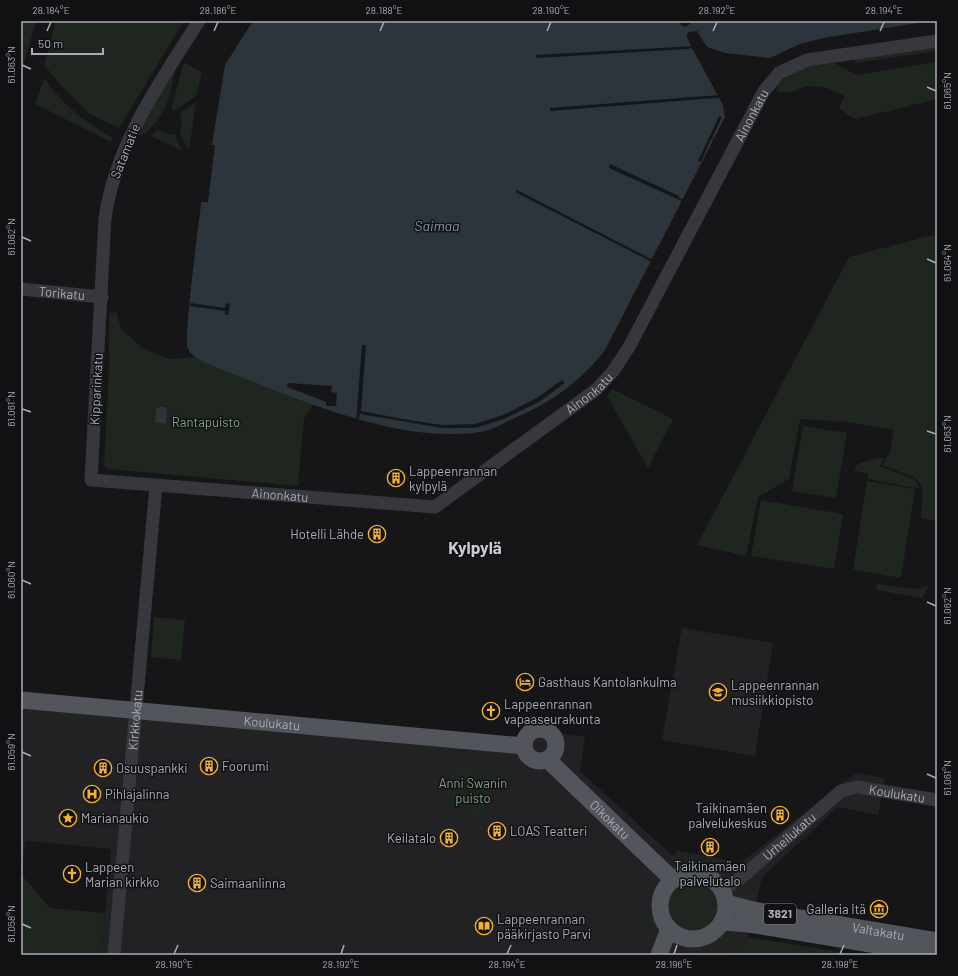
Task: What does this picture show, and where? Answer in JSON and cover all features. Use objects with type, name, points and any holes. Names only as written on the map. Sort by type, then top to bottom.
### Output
[{"type":"main road","name":"Koulukatu","points":[[21,700],[524,746]]},
{"type":"main road","points":[[538,729],[546,730],[551,733],[556,742],[555,751],[548,760],[540,762],[532,759],[526,754],[524,746],[525,739],[530,732],[538,729]]},
{"type":"main road","name":"Oikokatu","points":[[548,760],[673,880]]},
{"type":"main road","name":"3821","points":[[673,880],[687,874],[700,874],[713,880],[724,896]]},
{"type":"main road","points":[[673,880],[664,890],[660,901],[661,916],[669,929],[684,939],[700,939],[714,932],[723,922],[726,913],[724,896]]},
{"type":"main road","name":"Valtakatu","points":[[724,896],[753,910],[937,941]]},
{"type":"main road","name":"Valtakatu","points":[[723,922],[749,924],[937,955]]},
{"type":"main road","points":[[659,955],[669,929]]},
{"type":"main road","points":[[671,955],[684,939]]},
{"type":"street","name":"Satamatie","points":[[102,297],[105,218],[109,194],[117,169],[139,116],[199,21]]},
{"type":"street","name":"Ainonkatu","points":[[91,480],[435,507],[580,403],[606,380],[629,347],[764,91],[778,73],[807,60],[937,41]]},
{"type":"street","name":"Torikatu","points":[[21,289],[102,297]]},
{"type":"street","name":"Kipparinkatu","points":[[91,480],[102,297]]},
{"type":"street","name":"Kirkkokatu","points":[[114,955],[156,485]]},
{"type":"street","name":"Koulukatu","points":[[857,787],[937,800]]},
{"type":"street","name":"Urheilukatu","points":[[724,896],[742,877],[837,794],[857,787]]},
{"type":"shaded area","name":"Lappeenrannan musiikkiopisto","points":[[682,628],[773,643],[755,756],[662,740]]},
{"type":"shaded area","points":[[21,700],[525,739],[530,732],[538,729],[546,730],[554,737],[564,734],[585,737],[580,771],[673,856],[678,851],[728,860],[735,867],[856,773],[885,778],[878,815],[838,807],[762,877],[748,937],[736,946],[717,955],[101,955],[111,849],[21,840]]},
{"type":"green space","points":[[21,21],[36,21],[21,74]]},
{"type":"green space","points":[[56,21],[184,21],[119,128],[90,114],[60,84],[44,65]]},
{"type":"green space","points":[[937,46],[937,51],[856,63],[854,60],[854,58]]},
{"type":"green space","points":[[184,62],[202,73],[196,96],[174,111],[171,110]]},
{"type":"green space","points":[[833,62],[856,75],[937,62],[937,99],[856,119],[847,115],[839,107],[845,96],[829,89],[820,86],[811,86],[790,92],[781,92],[777,90],[777,84],[798,69]]},
{"type":"green space","points":[[176,66],[167,104],[163,112],[152,127],[143,135],[137,135]]},
{"type":"green space","points":[[44,78],[75,112],[113,138],[111,142],[35,104]]},
{"type":"green space","points":[[196,102],[189,151],[180,135],[182,120],[179,114]]},
{"type":"green space","points":[[157,129],[169,135],[174,134],[182,151],[151,136]]},
{"type":"green space","points":[[937,234],[937,521],[921,518],[923,488],[916,478],[882,465],[890,452],[894,430],[847,422],[800,419],[789,479],[758,497],[746,556],[697,545],[849,257]]},
{"type":"green space","name":"Rantapuisto","points":[[116,312],[122,330],[143,348],[169,359],[194,357],[210,365],[314,404],[304,419],[298,486],[108,469],[104,465],[109,370],[109,313]]},
{"type":"green space","points":[[612,389],[673,419],[648,468],[607,396]]},
{"type":"green space","points":[[803,426],[847,433],[836,498],[792,491]]},
{"type":"green space","points":[[878,458],[885,458],[880,466],[914,479],[920,487],[915,488],[867,479],[868,473],[854,471],[857,464]]},
{"type":"green space","points":[[867,481],[915,489],[901,578],[853,570]]},
{"type":"green space","points":[[761,500],[843,514],[834,569],[751,556]]},
{"type":"green space","points":[[877,584],[913,589],[929,586],[922,598],[876,590]]},
{"type":"green space","points":[[154,617],[185,620],[181,660],[151,657]]},
{"type":"green space","name":"Anni Swanin puisto","points":[[502,758],[513,761],[479,818],[453,803],[457,760],[475,772],[499,773]]},
{"type":"green space","points":[[21,840],[25,840],[22,875],[50,908],[105,913],[101,955],[21,955]]},
{"type":"green space","points":[[671,861],[692,861],[720,867],[724,864],[731,872],[721,875],[701,868],[681,867]]},
{"type":"green space","points":[[655,873],[659,880],[658,884],[644,886]]},
{"type":"green space","points":[[686,881],[703,883],[710,887],[720,899],[722,906],[721,915],[716,923],[705,932],[692,933],[681,929],[671,921],[666,911],[665,900],[671,889]]},
{"type":"green space","points":[[746,885],[750,889],[750,903],[742,900],[742,888]]},
{"type":"green space","points":[[641,907],[652,916],[659,928],[662,937],[658,944],[640,909]]},
{"type":"green space","points":[[740,929],[720,944],[698,952],[681,955],[689,948],[715,940],[730,932]]},
{"type":"green space","points":[[748,937],[860,955],[717,955],[736,946]]},
{"type":"water","name":"Saimaa","points":[[253,21],[679,21],[681,25],[685,27],[690,24],[691,21],[930,21],[823,38],[800,44],[770,58],[725,53],[707,47],[697,31],[688,32],[687,37],[691,46],[723,105],[725,117],[605,350],[577,380],[555,397],[543,404],[485,431],[447,434],[412,431],[343,415],[210,365],[195,357],[188,349],[189,304],[201,202],[208,202],[215,145],[212,145],[225,65]]},
{"type":"water","points":[[165,407],[167,410],[166,424],[155,422],[156,409]]},
{"type":"pier","points":[[694,46],[694,48],[687,49],[536,58],[536,55]]},
{"type":"pier","points":[[720,95],[721,97],[716,98],[550,111],[550,108]]},
{"type":"pier","points":[[719,116],[722,117],[712,138],[716,140],[711,139],[701,162],[698,161]]},
{"type":"pier","points":[[610,164],[685,200],[684,202],[609,168]]},
{"type":"pier","points":[[517,190],[653,260],[651,262],[515,192]]},
{"type":"pier","points":[[190,303],[225,308],[226,303],[230,304],[228,315],[225,315],[225,311],[190,306]]},
{"type":"pier","points":[[362,345],[366,345],[361,411],[403,419],[442,425],[475,424],[503,415],[537,398],[562,380],[565,383],[539,402],[504,419],[475,428],[442,428],[360,414],[357,423]]},
{"type":"pier","points":[[288,383],[332,386],[331,392],[337,393],[336,406],[326,406],[326,402],[287,387]]},
{"type":"place","name":"Lappeenrannan kylpylä","points":[[396,478]]},
{"type":"place","name":"Hotelli Lähde","points":[[377,534]]},
{"type":"place","name":"Gasthaus Kantolankulma","points":[[525,682]]},
{"type":"place","name":"Lappeenrannan musiikkiopisto","points":[[718,692]]},
{"type":"place","name":"Lappeenrannan vapaaseurakunta","points":[[491,711]]},
{"type":"place","name":"Foorumi","points":[[209,766]]},
{"type":"place","name":"Osuuspankki","points":[[103,768]]},
{"type":"place","name":"Pihlajalinna","points":[[92,794]]},
{"type":"place","name":"Taikinamäen palvelukeskus","points":[[780,815]]},
{"type":"place","name":"Marianaukio","points":[[68,818]]},
{"type":"place","name":"LOAS Teatteri","points":[[497,831]]},
{"type":"place","name":"Keilatalo","points":[[449,838]]},
{"type":"place","name":"Taikinamäen palvelutalo","points":[[710,847]]},
{"type":"place","name":"Lappeen Marian kirkko","points":[[72,874]]},
{"type":"place","name":"Saimaanlinna","points":[[197,883]]},
{"type":"place","name":"Galleria Itä","points":[[879,909]]},
{"type":"place","name":"Lappeenrannan pääkirjasto Parvi","points":[[484,926]]},
{"type":"district","name":"Kylpylä","points":[[475,548]]}]
